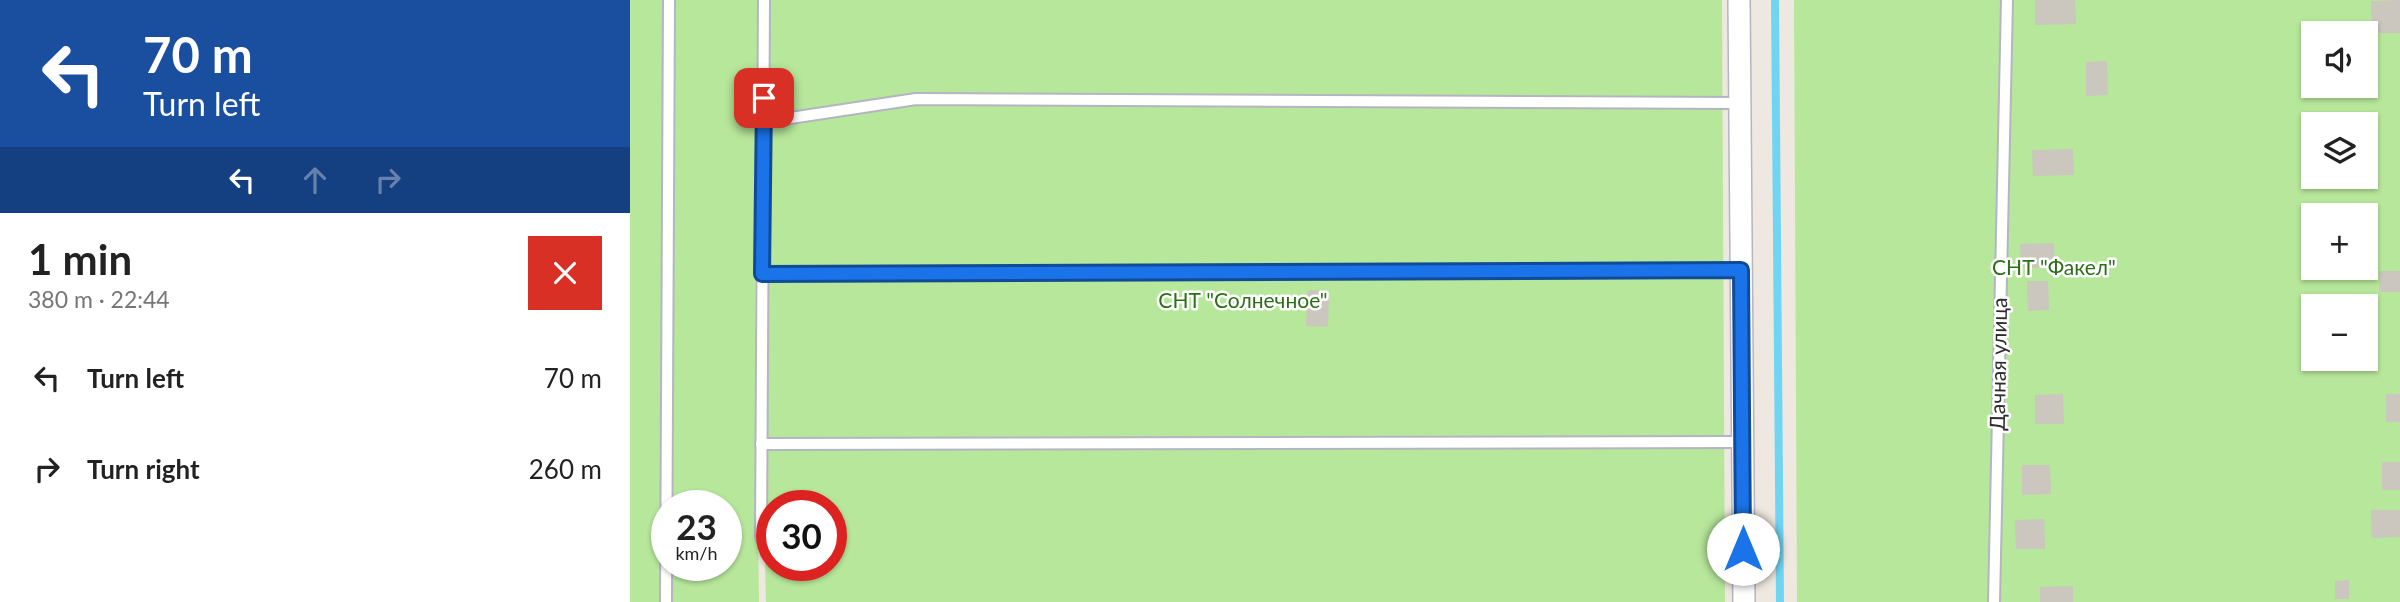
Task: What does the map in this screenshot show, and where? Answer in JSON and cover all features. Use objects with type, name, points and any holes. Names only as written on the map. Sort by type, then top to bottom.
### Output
[{"type":"street","points":[[1739,0],[1744,602]]},
{"type":"lane","points":[[666,602],[669,0]]},
{"type":"lane","points":[[761,490],[764,0]]},
{"type":"lane","name":"Дачная улица","points":[[1994,602],[2007,0]]},
{"type":"lane","points":[[764,122],[916,99],[1740,103]]},
{"type":"lane","points":[[762,274],[1741,270]]},
{"type":"lane","points":[[761,444],[1742,442]]},
{"type":"green space","points":[[630,0],[766,0],[754,206],[756,581],[759,581],[759,602],[630,602]]},
{"type":"green space","name":"СНТ \"Солнечное\"","points":[[770,0],[1722,0],[1725,602],[766,602],[765,581],[847,581],[847,490],[763,490],[761,419]]},
{"type":"green space","name":"СНТ \"Факел\"","points":[[1794,0],[2400,0],[2400,602],[1797,602]]},
{"type":"building","points":[[2035,0],[2075,0],[2076,24],[2035,25]]},
{"type":"building","points":[[2400,0],[2400,33],[2378,33],[2378,21],[2372,21],[2371,1]]},
{"type":"building","points":[[2107,61],[2108,95],[2086,96],[2086,62]]},
{"type":"building","points":[[2073,149],[2074,175],[2033,176],[2032,150]]},
{"type":"building","points":[[2054,243],[2055,267],[2021,268],[2020,244]]},
{"type":"building","points":[[2379,271],[2400,271],[2400,292],[2379,292]]},
{"type":"building","points":[[2027,281],[2048,281],[2049,310],[2028,311]]},
{"type":"building","points":[[1308,290],[1329,291],[1328,327],[1306,326]]},
{"type":"building","points":[[2063,394],[2064,424],[2035,424],[2035,395]]},
{"type":"building","points":[[2386,394],[2400,394],[2400,422],[2386,422]]},
{"type":"building","points":[[2382,462],[2400,462],[2400,490],[2382,490]]},
{"type":"building","points":[[2022,465],[2050,465],[2051,494],[2022,495]]},
{"type":"building","points":[[2371,510],[2400,510],[2400,537],[2372,538]]},
{"type":"building","points":[[2044,519],[2045,549],[2016,549],[2015,520]]},
{"type":"building","points":[[2349,580],[2349,599],[2335,599],[2335,581]]},
{"type":"building","points":[[2073,586],[2073,602],[2040,602],[2040,587]]},
{"type":"waterway","points":[[1775,0],[1780,602]]},
{"type":"route","points":[[764,98],[762,274],[1741,270],[1743,549]]}]
